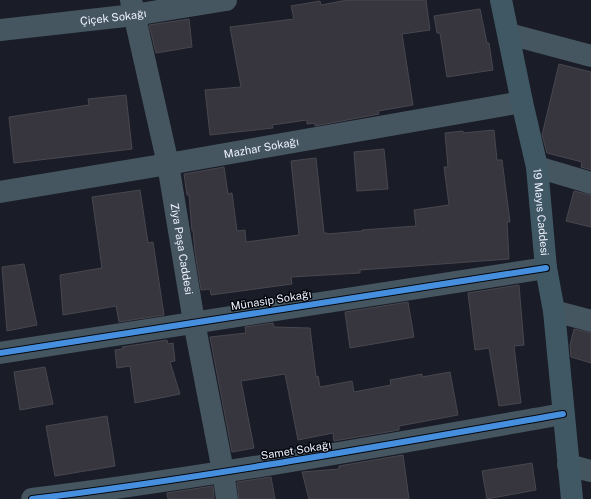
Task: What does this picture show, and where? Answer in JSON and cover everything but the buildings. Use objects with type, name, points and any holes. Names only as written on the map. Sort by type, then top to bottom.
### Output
[{"type":"street","name":"Çiçek Sokağı","points":[[0,30],[133,8],[226,0]]},
{"type":"street","name":"19 Mayıs Caddesi","points":[[501,0],[537,167],[546,268],[554,311],[572,499]]},
{"type":"street","name":"Ziya Paşa Caddesi","points":[[133,8],[168,164],[194,322],[227,499]]},
{"type":"street","points":[[509,34],[591,56]]},
{"type":"street","name":"Mazhar Sokağı","points":[[0,192],[522,102]]},
{"type":"street","points":[[537,167],[591,183]]},
{"type":"street","name":"Münasip Sokağı","points":[[0,352],[546,268]]},
{"type":"street","points":[[554,311],[591,320]]},
{"type":"street","name":"Samet Sokağı","points":[[32,499],[69,497],[563,414]]},
{"type":"street","points":[[568,465],[591,471]]},
{"type":"cycle path","points":[[0,353],[546,268]]},
{"type":"cycle path","points":[[32,499],[232,471],[563,414]]}]
